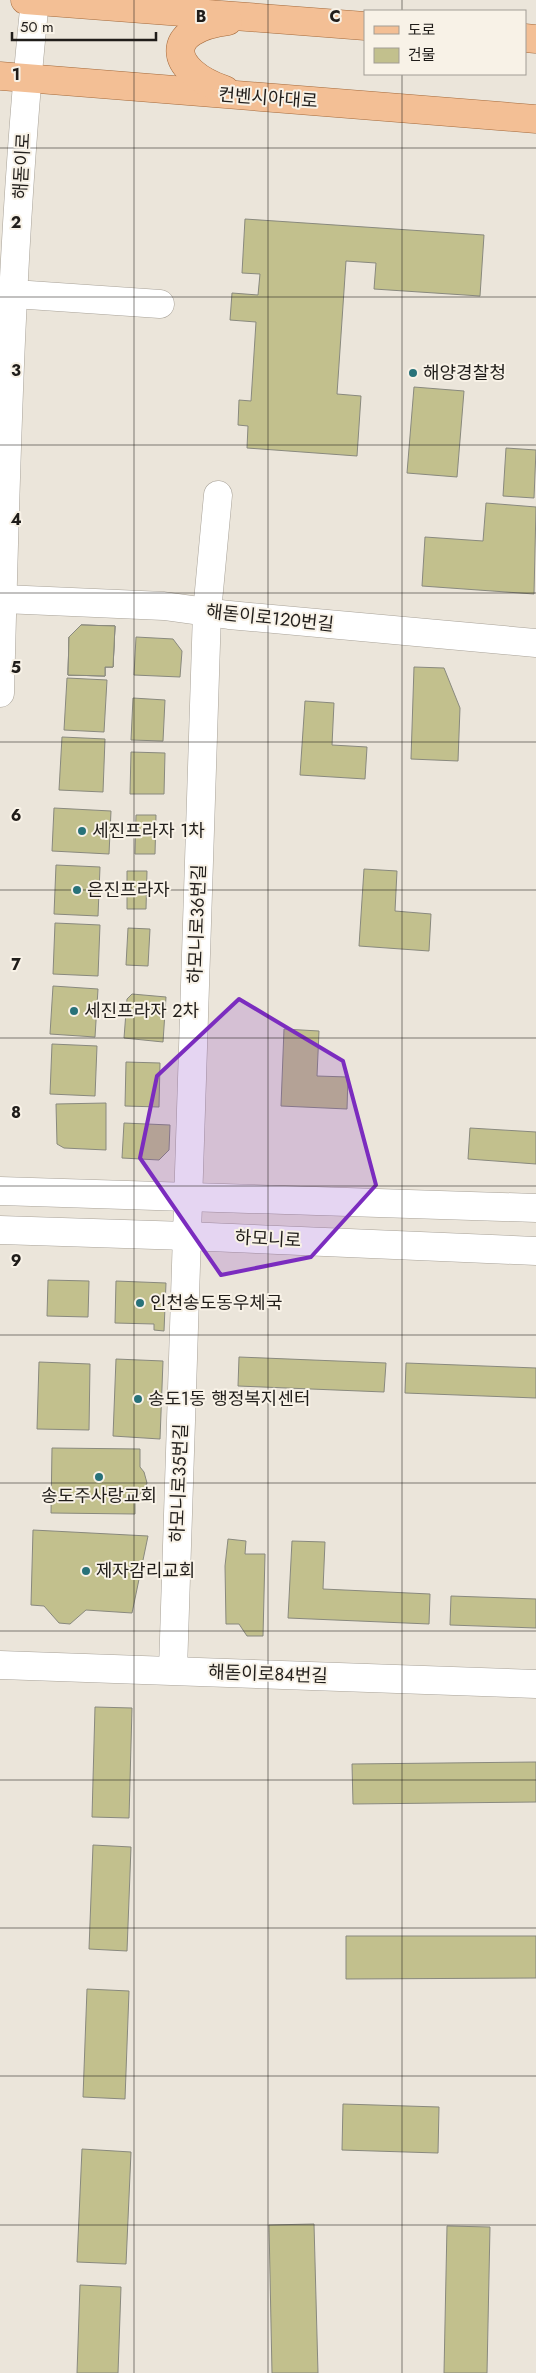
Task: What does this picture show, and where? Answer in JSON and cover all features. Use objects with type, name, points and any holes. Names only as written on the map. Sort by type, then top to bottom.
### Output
[{"type":"main road","points":[[31,0],[364,26]]},
{"type":"main road","points":[[242,96],[209,84],[186,68],[181,60],[181,46],[190,34],[208,25],[253,18]]},
{"type":"main road","name":"컨벤시아대로","points":[[0,76],[536,119]]},
{"type":"street","name":"해돋이로","points":[[0,693],[14,294],[31,0]]},
{"type":"street","points":[[14,294],[160,304]]},
{"type":"street","name":"하모니로36번길","points":[[186,1236],[207,612],[218,495]]},
{"type":"street","name":"해돋이로120번길","points":[[3,599],[125,603],[536,644]]},
{"type":"street","points":[[0,1191],[536,1208]]},
{"type":"street","name":"하모니로","points":[[0,1230],[536,1251]]},
{"type":"street","name":"하모니로35번길","points":[[173,1670],[186,1236]]},
{"type":"street","name":"해돋이로84번길","points":[[0,1665],[536,1684]]},
{"type":"highlighted area","points":[[239,999],[343,1061],[376,1185],[311,1257],[221,1275],[140,1158],[157,1076]]},
{"type":"building","points":[[245,219],[484,235],[480,296],[374,289],[376,263],[346,261],[337,394],[361,396],[357,456],[247,448],[248,426],[238,425],[239,400],[251,401],[256,322],[230,320],[232,293],[258,295],[260,274],[242,273]]},
{"type":"building","points":[[414,387],[464,391],[457,477],[407,473]]},
{"type":"building","points":[[506,448],[536,450],[534,498],[503,496]]},
{"type":"building","points":[[486,503],[536,507],[534,594],[422,586],[425,537],[483,541]]},
{"type":"building","points":[[81,625],[115,626],[113,667],[105,667],[105,676],[68,675],[69,637]]},
{"type":"building","points":[[81,625],[115,626],[113,667],[105,667],[105,676],[68,675],[69,637]]},
{"type":"building","points":[[81,625],[115,626],[113,667],[105,667],[105,676],[68,675],[69,637]]},
{"type":"building","points":[[136,637],[173,639],[182,651],[180,677],[134,675]]},
{"type":"building","points":[[414,667],[444,668],[460,708],[458,761],[411,759]]},
{"type":"building","points":[[67,678],[107,680],[104,732],[64,730]]},
{"type":"building","points":[[133,698],[165,700],[163,741],[131,740]]},
{"type":"building","points":[[305,701],[334,703],[332,745],[367,747],[365,779],[300,775]]},
{"type":"building","points":[[62,737],[105,739],[103,792],[59,790]]},
{"type":"building","points":[[131,752],[165,753],[164,794],[130,794]]},
{"type":"building","name":"세진프라자 1차","points":[[54,808],[111,811],[109,854],[52,851]]},
{"type":"building","points":[[136,815],[156,815],[155,854],[135,854]]},
{"type":"building","name":"은진프라자","points":[[56,865],[100,867],[98,916],[54,914]]},
{"type":"building","points":[[364,869],[397,871],[395,911],[431,914],[429,951],[359,946]]},
{"type":"building","points":[[127,871],[147,871],[146,909],[127,909]]},
{"type":"building","points":[[55,923],[100,925],[98,976],[53,974]]},
{"type":"building","points":[[128,928],[150,929],[148,966],[126,965]]},
{"type":"building","name":"세진프라자 2차","points":[[53,986],[98,989],[95,1037],[50,1034]]},
{"type":"building","points":[[132,994],[166,997],[163,1042],[124,1038],[127,999]]},
{"type":"building","points":[[284,1029],[319,1031],[317,1076],[348,1077],[347,1109],[281,1106]]},
{"type":"building","points":[[52,1044],[97,1046],[95,1096],[50,1094]]},
{"type":"building","points":[[126,1062],[160,1063],[159,1107],[125,1106]]},
{"type":"building","points":[[106,1103],[106,1150],[64,1148],[57,1144],[56,1104]]},
{"type":"building","points":[[124,1123],[170,1125],[169,1150],[159,1160],[122,1158]]},
{"type":"building","points":[[470,1128],[536,1132],[536,1164],[468,1159]]},
{"type":"building","points":[[48,1280],[89,1281],[88,1317],[47,1316]]},
{"type":"building","name":"인천송도동우체국","points":[[116,1281],[166,1283],[164,1331],[154,1330],[154,1324],[115,1323]]},
{"type":"building","points":[[239,1357],[386,1363],[384,1392],[238,1386]]},
{"type":"building","name":"송도1동 행정복지센터","points":[[116,1359],[163,1361],[160,1439],[113,1436]]},
{"type":"building","points":[[39,1362],[90,1364],[89,1430],[37,1429]]},
{"type":"building","points":[[406,1363],[536,1368],[536,1398],[405,1393]]},
{"type":"building","name":"송도주사랑교회","points":[[52,1448],[140,1449],[140,1467],[144,1472],[147,1483],[143,1492],[135,1497],[135,1514],[51,1513]]},
{"type":"building","name":"제자감리교회","points":[[33,1530],[148,1536],[132,1613],[86,1610],[70,1624],[59,1623],[44,1606],[31,1605]]},
{"type":"building","points":[[228,1539],[246,1541],[245,1554],[265,1554],[263,1636],[247,1636],[239,1624],[226,1624],[225,1566]]},
{"type":"building","points":[[292,1541],[325,1542],[323,1589],[430,1594],[429,1624],[288,1618]]},
{"type":"building","points":[[451,1596],[536,1599],[536,1628],[450,1625]]},
{"type":"building","points":[[95,1707],[132,1708],[129,1818],[92,1817]]},
{"type":"building","points":[[536,1762],[536,1802],[353,1804],[352,1764]]},
{"type":"building","points":[[93,1845],[131,1847],[127,1951],[89,1949]]},
{"type":"building","points":[[346,1936],[536,1936],[536,1978],[346,1979]]},
{"type":"building","points":[[87,1989],[129,1991],[125,2099],[83,2097]]},
{"type":"building","points":[[343,2104],[439,2107],[438,2153],[342,2150]]},
{"type":"building","points":[[82,2149],[131,2152],[126,2264],[77,2262]]},
{"type":"building","points":[[314,2224],[318,2373],[272,2373],[269,2225]]},
{"type":"building","points":[[447,2226],[490,2227],[487,2373],[444,2373]]},
{"type":"building","points":[[80,2285],[121,2287],[118,2373],[77,2373]]},
{"type":"place","name":"해양경찰청","points":[[413,373]]},
{"type":"place","name":"세진프라자 1차","points":[[82,831]]},
{"type":"place","name":"은진프라자","points":[[77,890]]},
{"type":"place","name":"세진프라자 2차","points":[[74,1011]]},
{"type":"place","name":"인천송도동우체국","points":[[140,1303]]},
{"type":"place","name":"송도1동 행정복지센터","points":[[138,1399]]},
{"type":"place","name":"송도주사랑교회","points":[[99,1477]]},
{"type":"place","name":"제자감리교회","points":[[86,1571]]}]
